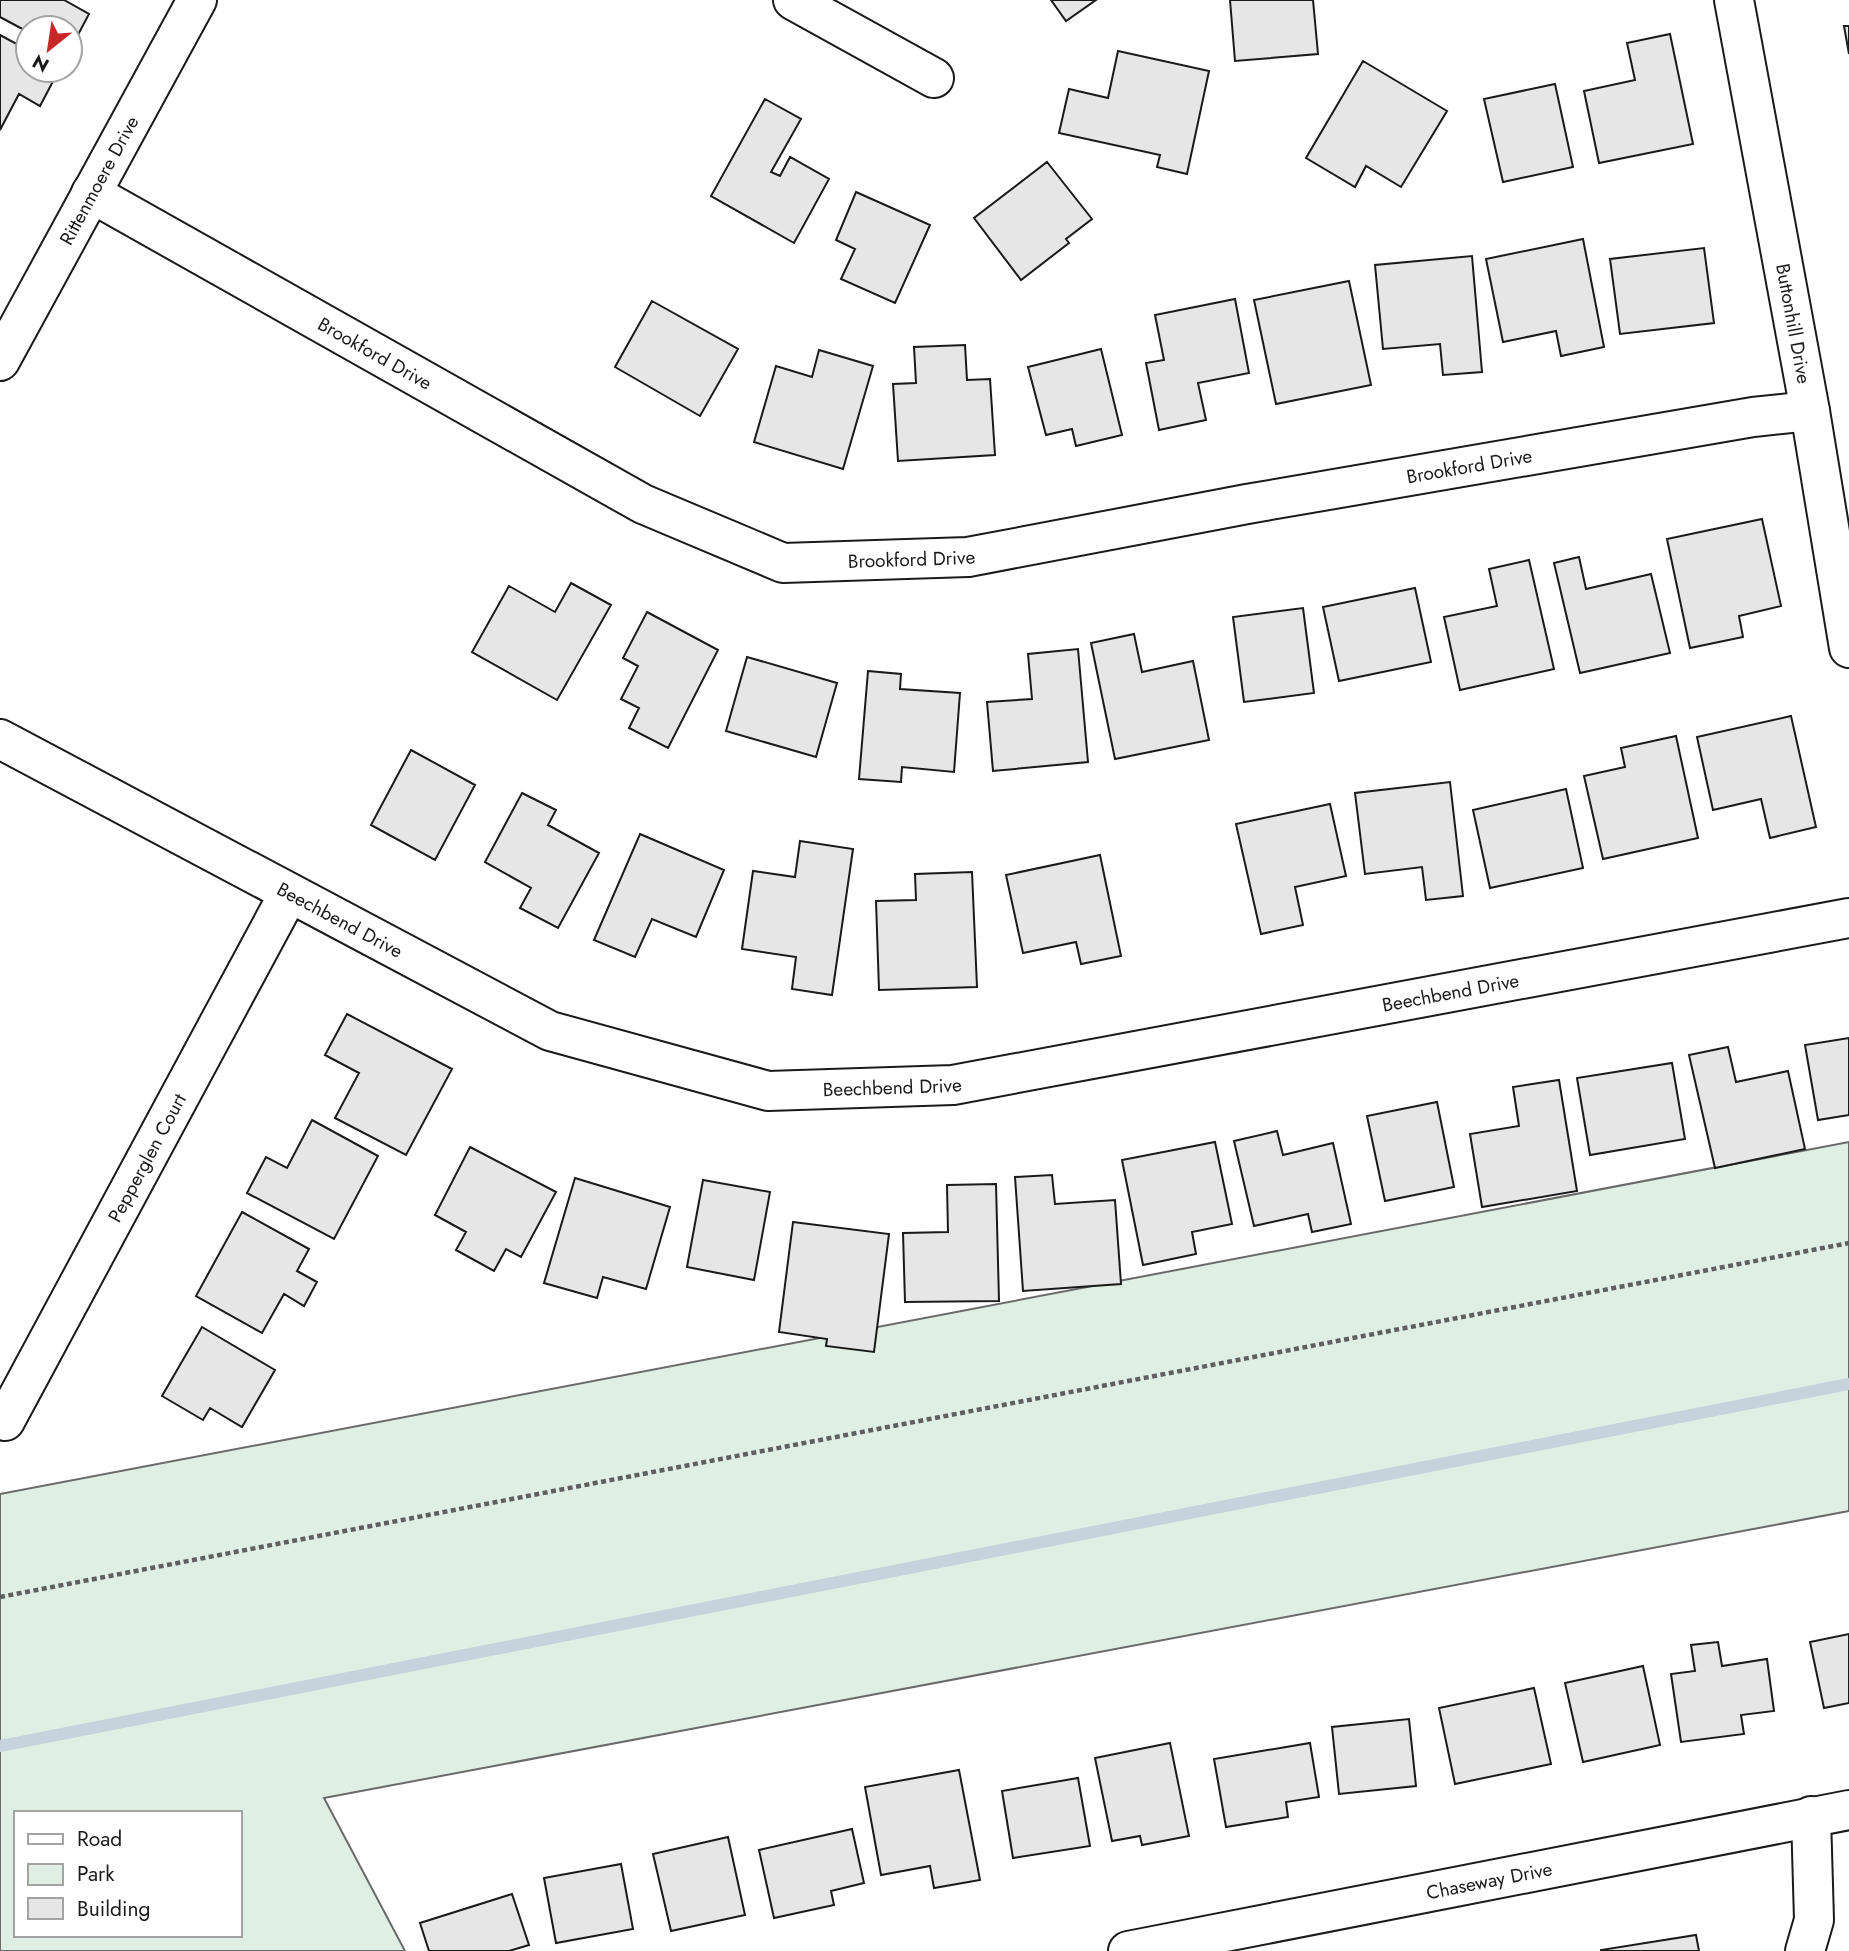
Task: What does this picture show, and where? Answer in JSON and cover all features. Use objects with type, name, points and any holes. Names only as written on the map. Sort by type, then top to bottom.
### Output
[{"type":"street","name":"Rittenmoere Drive","points":[[0,360],[197,0]]},
{"type":"street","points":[[793,0],[934,78]]},
{"type":"street","name":"Buttonhill Drive","points":[[1734,0],[1810,411],[1849,648]]},
{"type":"street","name":"Brookford Drive","points":[[91,194],[643,504],[783,563],[968,557],[1247,504],[1753,417],[1810,411]]},
{"type":"street","name":"Beechbend Drive","points":[[0,739],[550,1031],[768,1091],[953,1085],[1849,918]]},
{"type":"street","name":"Pepperglen Court","points":[[5,1421],[288,894]]},
{"type":"street","name":"Chaseway Drive","points":[[1128,1951],[1849,1810]]},
{"type":"street","points":[[1805,1951],[1814,1920],[1811,1816]]},
{"type":"path","points":[[0,1597],[1849,1243]]},
{"type":"green space","points":[[1849,1142],[1849,1511],[324,1798],[405,1951],[0,1951],[0,1494]]},
{"type":"building","points":[[0,0],[64,0],[89,14],[84,23],[84,14],[14,14],[14,24],[0,17]]},
{"type":"building","points":[[1051,0],[1096,0],[1066,21]]},
{"type":"building","points":[[1230,0],[1313,0],[1318,54],[1235,61]]},
{"type":"building","points":[[1844,26],[1849,26],[1849,54]]},
{"type":"building","points":[[1670,34],[1693,144],[1599,163],[1584,91],[1635,80],[1627,43]]},
{"type":"building","points":[[0,35],[14,42],[14,84],[52,84],[40,106],[19,94],[0,130]]},
{"type":"building","points":[[1118,51],[1209,71],[1187,174],[1157,167],[1160,155],[1059,133],[1069,89],[1108,98]]},
{"type":"building","points":[[1363,61],[1447,111],[1401,187],[1366,166],[1355,187],[1306,158]]},
{"type":"building","points":[[1555,84],[1573,167],[1503,182],[1484,99]]},
{"type":"building","points":[[765,99],[801,119],[771,172],[780,176],[790,157],[829,179],[794,243],[711,196]]},
{"type":"building","points":[[1047,162],[1092,219],[1066,239],[1069,243],[1021,280],[974,218]]},
{"type":"building","points":[[856,192],[930,225],[895,303],[841,279],[855,249],[836,240]]},
{"type":"building","points":[[1583,239],[1604,347],[1561,356],[1556,331],[1503,342],[1486,259]]},
{"type":"building","points":[[1704,248],[1714,323],[1620,334],[1610,259]]},
{"type":"building","points":[[1472,256],[1482,372],[1443,375],[1440,344],[1383,349],[1375,265]]},
{"type":"building","points":[[1349,281],[1371,385],[1276,404],[1254,300]]},
{"type":"building","points":[[1235,299],[1249,373],[1198,383],[1206,420],[1159,430],[1146,363],[1164,360],[1155,315]]},
{"type":"building","points":[[652,301],[738,349],[700,416],[615,367]]},
{"type":"building","points":[[965,345],[967,380],[990,379],[995,455],[898,461],[893,384],[916,383],[914,347]]},
{"type":"building","points":[[1101,349],[1122,435],[1076,446],[1072,429],[1046,435],[1028,367]]},
{"type":"building","points":[[819,350],[873,366],[843,469],[754,442],[776,366],[812,377]]},
{"type":"building","points":[[1762,519],[1781,606],[1739,616],[1743,637],[1690,648],[1667,539]]},
{"type":"building","points":[[1579,557],[1586,589],[1651,574],[1670,653],[1580,673],[1554,563]]},
{"type":"building","points":[[1529,560],[1554,669],[1460,690],[1444,617],[1497,606],[1489,569]]},
{"type":"building","points":[[571,583],[611,605],[557,700],[472,652],[509,586],[555,612]]},
{"type":"building","points":[[1415,588],[1431,662],[1339,681],[1323,607]]},
{"type":"building","points":[[1303,608],[1314,693],[1244,702],[1233,617]]},
{"type":"building","points":[[647,612],[718,650],[668,748],[629,728],[639,708],[621,699],[638,666],[623,658]]},
{"type":"building","points":[[1134,634],[1142,672],[1193,661],[1209,740],[1115,759],[1091,643]]},
{"type":"building","points":[[1078,649],[1088,762],[993,771],[987,702],[1032,699],[1028,654]]},
{"type":"building","points":[[747,657],[837,683],[816,757],[726,731]]},
{"type":"building","points":[[868,671],[901,674],[900,689],[960,693],[954,772],[902,767],[901,782],[859,779]]},
{"type":"building","points":[[1791,716],[1816,827],[1770,838],[1761,799],[1713,810],[1697,737]]},
{"type":"building","points":[[1676,736],[1698,838],[1603,859],[1584,776],[1625,767],[1621,748]]},
{"type":"building","points":[[411,750],[475,785],[435,860],[371,825]]},
{"type":"building","points":[[1450,782],[1463,896],[1426,900],[1422,867],[1365,874],[1355,793]]},
{"type":"building","points":[[1566,789],[1583,868],[1490,888],[1473,810]]},
{"type":"building","points":[[522,793],[556,810],[548,825],[599,853],[558,928],[520,908],[531,888],[485,862]]},
{"type":"building","points":[[1330,804],[1346,876],[1295,887],[1303,925],[1261,934],[1236,824]]},
{"type":"building","points":[[640,834],[724,870],[696,937],[652,919],[635,957],[594,940]]},
{"type":"building","points":[[800,841],[853,849],[832,995],[792,989],[796,957],[742,949],[753,871],[795,877]]},
{"type":"building","points":[[1100,855],[1121,956],[1081,964],[1076,942],[1023,953],[1006,875]]},
{"type":"building","points":[[972,872],[977,987],[879,990],[876,901],[916,900],[915,874]]},
{"type":"building","points":[[347,1014],[452,1069],[406,1155],[335,1118],[359,1073],[325,1055]]},
{"type":"building","points":[[1849,1038],[1849,1115],[1818,1120],[1805,1045]]},
{"type":"building","points":[[1728,1047],[1736,1082],[1788,1071],[1805,1149],[1715,1168],[1689,1055]]},
{"type":"building","points":[[1672,1063],[1685,1139],[1590,1155],[1577,1078]]},
{"type":"building","points":[[1559,1080],[1577,1191],[1482,1207],[1470,1134],[1519,1126],[1513,1087]]},
{"type":"building","points":[[1437,1102],[1454,1187],[1385,1201],[1367,1116]]},
{"type":"building","points":[[312,1120],[378,1156],[334,1239],[247,1193],[266,1157],[287,1168]]},
{"type":"building","points":[[1277,1131],[1283,1155],[1333,1143],[1351,1224],[1312,1232],[1308,1214],[1254,1226],[1234,1141]]},
{"type":"building","points":[[1215,1142],[1232,1224],[1192,1232],[1196,1254],[1143,1265],[1122,1160]]},
{"type":"building","points":[[470,1147],[556,1192],[521,1257],[506,1249],[494,1271],[456,1250],[466,1232],[435,1215]]},
{"type":"building","points":[[1052,1175],[1055,1204],[1115,1200],[1121,1284],[1023,1291],[1015,1177]]},
{"type":"building","points":[[575,1178],[670,1207],[646,1289],[603,1277],[597,1298],[544,1283]]},
{"type":"building","points":[[703,1180],[770,1192],[754,1280],[687,1267]]},
{"type":"building","points":[[996,1184],[999,1301],[905,1302],[903,1233],[948,1232],[947,1185]]},
{"type":"building","points":[[242,1212],[309,1249],[297,1271],[317,1282],[304,1306],[284,1294],[262,1333],[196,1296]]},
{"type":"building","points":[[793,1222],[889,1234],[874,1352],[826,1346],[827,1339],[779,1332]]},
{"type":"building","points":[[202,1327],[275,1370],[242,1427],[210,1408],[203,1420],[162,1396]]},
{"type":"building","points":[[1849,1634],[1849,1703],[1824,1708],[1810,1642]]},
{"type":"building","points":[[1718,1642],[1722,1666],[1767,1659],[1774,1711],[1741,1715],[1744,1734],[1681,1742],[1671,1674],[1695,1671],[1691,1645]]},
{"type":"building","points":[[1643,1666],[1660,1745],[1583,1762],[1565,1683]]},
{"type":"building","points":[[1534,1688],[1551,1764],[1455,1784],[1439,1708]]},
{"type":"building","points":[[1409,1719],[1416,1786],[1339,1794],[1332,1727]]},
{"type":"building","points":[[1170,1743],[1189,1836],[1142,1845],[1140,1836],[1112,1841],[1095,1758]]},
{"type":"building","points":[[1310,1743],[1319,1797],[1286,1802],[1288,1817],[1226,1827],[1214,1759]]},
{"type":"building","points":[[959,1770],[980,1880],[934,1888],[930,1866],[881,1875],[865,1787]]},
{"type":"building","points":[[1078,1778],[1090,1846],[1013,1858],[1002,1791]]},
{"type":"building","points":[[852,1829],[864,1883],[831,1891],[834,1905],[774,1918],[759,1850]]},
{"type":"building","points":[[728,1837],[745,1915],[671,1931],[653,1854]]},
{"type":"building","points":[[621,1864],[633,1929],[556,1943],[544,1878]]},
{"type":"building","points":[[512,1894],[529,1945],[509,1951],[429,1951],[420,1923]]},
{"type":"building","points":[[1696,1935],[1699,1951],[1601,1951],[1601,1950]]},
{"type":"waterway","points":[[0,1746],[1849,1384]]}]
